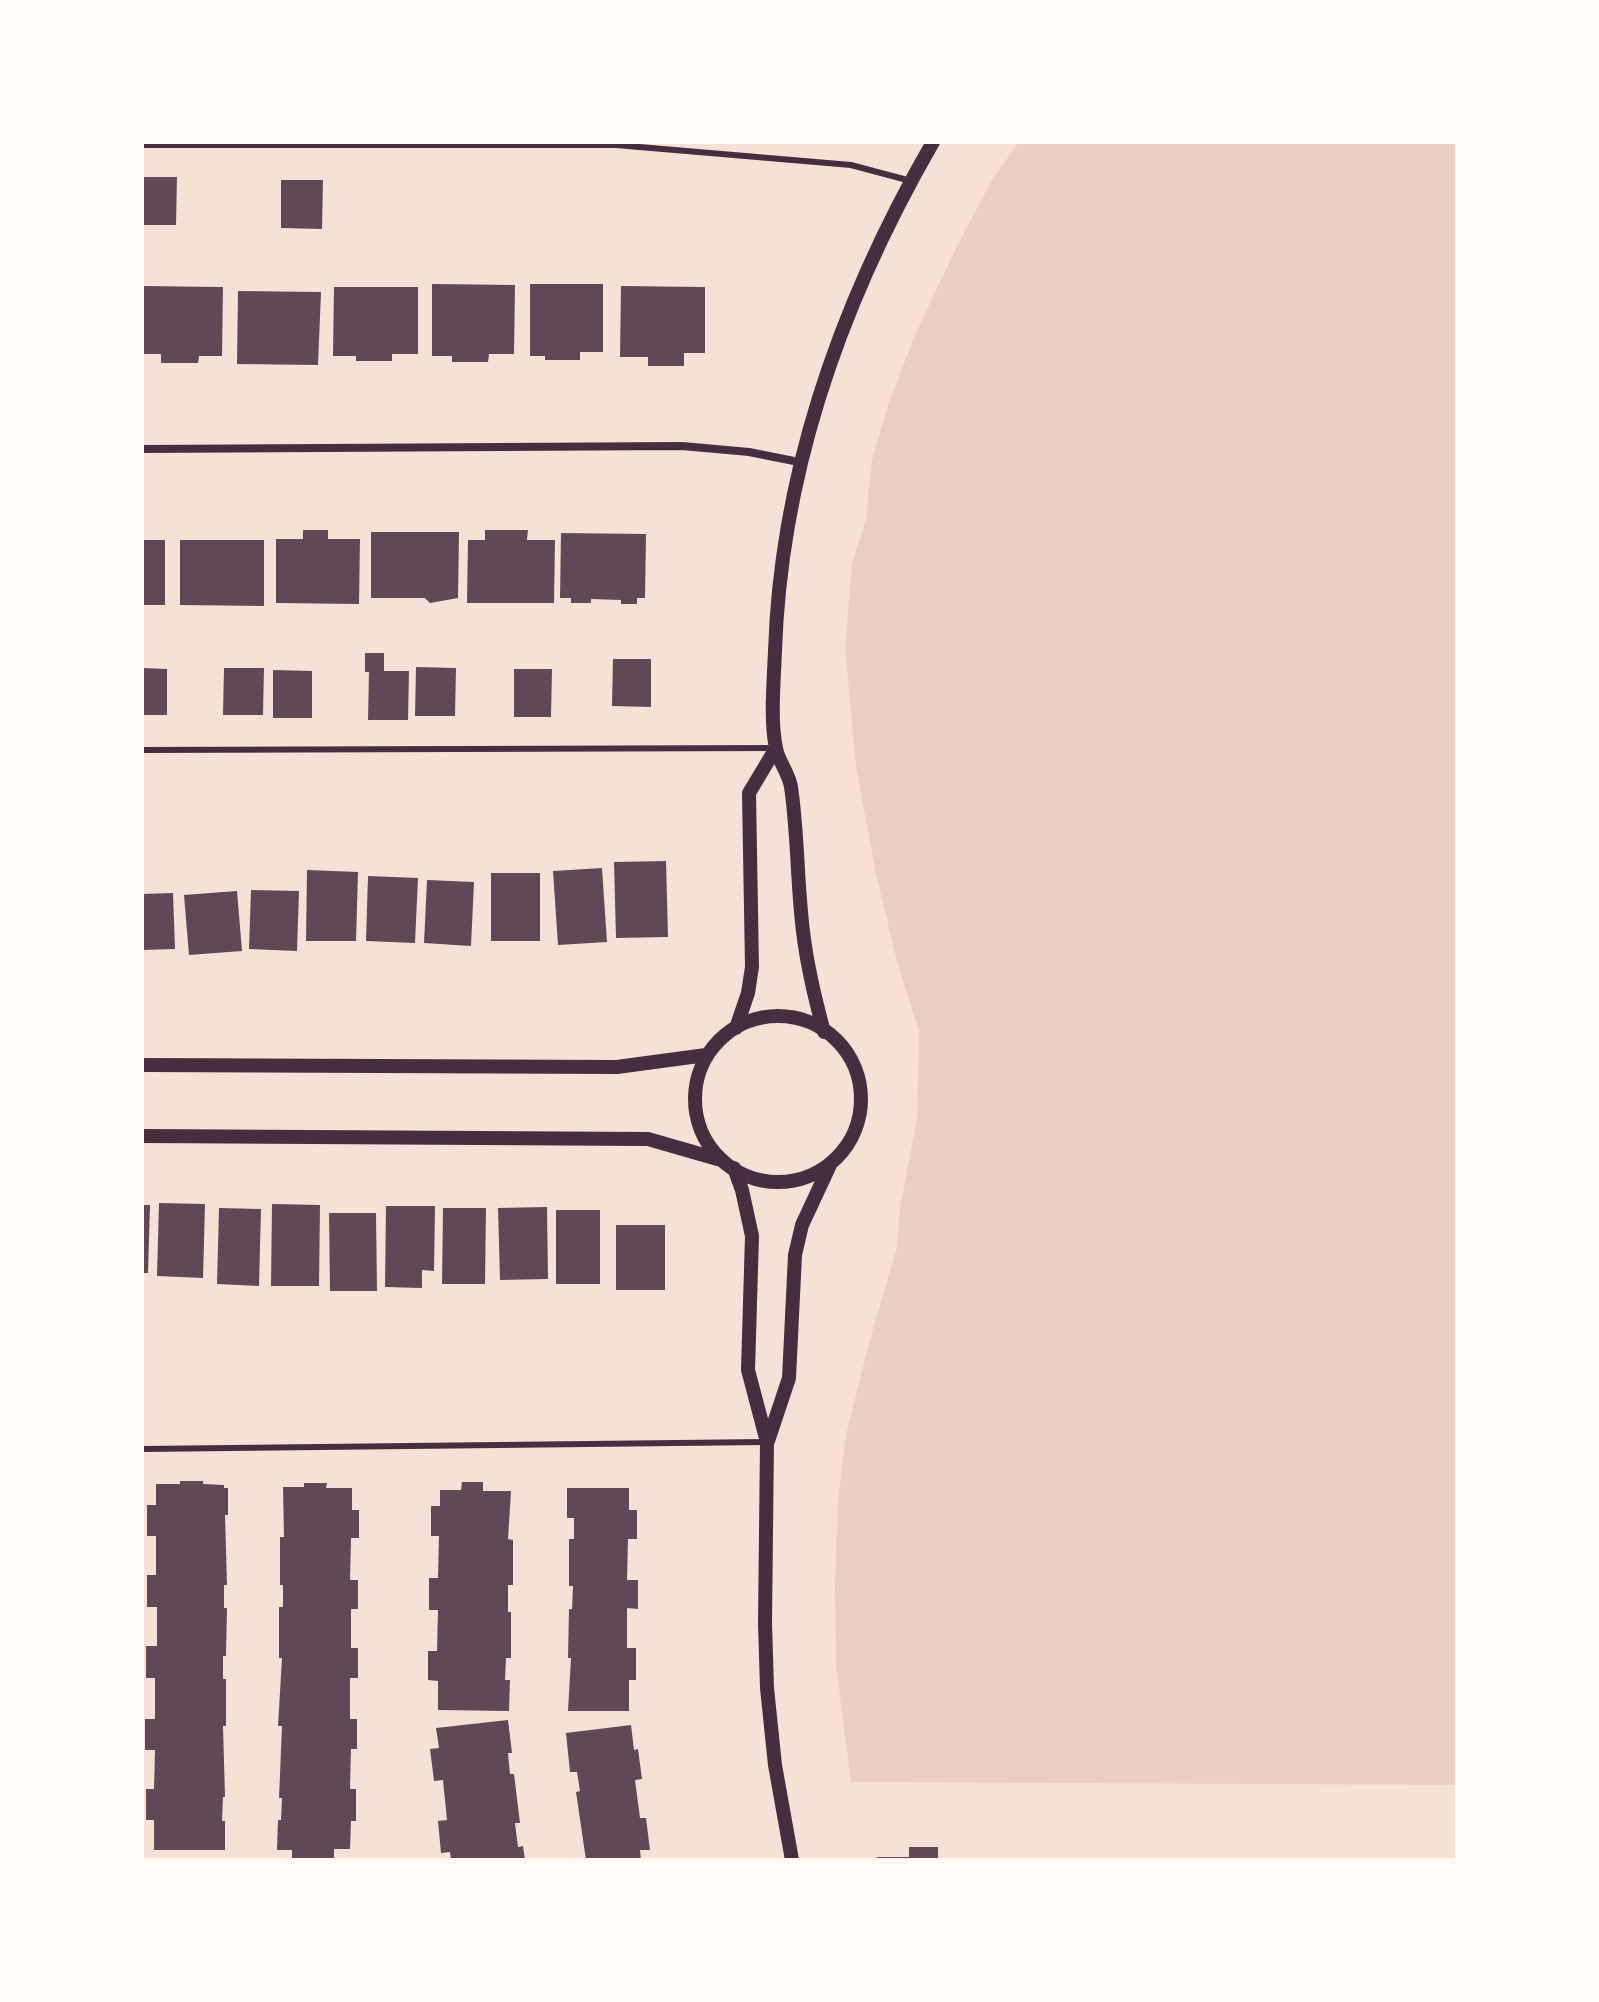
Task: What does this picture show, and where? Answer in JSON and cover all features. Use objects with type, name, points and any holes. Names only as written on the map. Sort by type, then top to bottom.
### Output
[{"type":"street","points":[[824,1032],[804,941],[791,783],[776,748],[774,688],[779,582],[799,462],[843,327],[873,257],[933,142]]},
{"type":"street","points":[[142,449],[682,446],[749,452],[799,462]]},
{"type":"street","points":[[736,1028],[748,993],[752,967],[749,793],[776,748]]},
{"type":"street","points":[[142,1136],[648,1139],[727,1164],[755,1179],[797,1181],[816,1174],[834,1158],[848,1145],[858,1126],[862,1104],[861,1082],[853,1061],[841,1043],[800,1017],[773,1015],[747,1021],[706,1055],[697,1076],[694,1099],[697,1121],[706,1143],[727,1164],[742,1190],[752,1236],[748,1370],[767,1442],[767,1688],[775,1765],[792,1860]]},
{"type":"street","points":[[142,1065],[617,1067],[706,1055]]},
{"type":"street","points":[[767,1442],[789,1378],[797,1246],[811,1201],[834,1158]]},
{"type":"lane","points":[[142,145],[616,144],[851,165],[911,181]]},
{"type":"lane","points":[[142,750],[776,748]]},
{"type":"lane","points":[[142,1449],[767,1442]]},
{"type":"shaded area","points":[[1019,142],[1457,142],[1457,1785],[851,1782],[836,1665],[838,1500],[846,1435],[897,1247],[900,1208],[917,1118],[919,1032],[896,958],[875,869],[856,766],[845,647],[852,564],[866,519],[872,460],[889,402],[915,335],[992,180]]},
{"type":"building","points":[[142,177],[177,177],[176,225],[142,225]]},
{"type":"building","points":[[281,180],[323,180],[322,229],[281,228]]},
{"type":"building","points":[[432,284],[515,285],[514,354],[489,354],[488,362],[452,362],[452,356],[432,356]]},
{"type":"building","points":[[530,284],[603,284],[603,352],[580,352],[580,360],[545,360],[545,356],[530,356]]},
{"type":"building","points":[[142,286],[223,287],[222,356],[199,356],[198,363],[161,363],[161,354],[142,354]]},
{"type":"building","points":[[621,286],[705,287],[705,353],[684,353],[684,366],[648,366],[648,357],[620,357]]},
{"type":"building","points":[[334,287],[418,287],[418,354],[392,354],[392,361],[356,361],[356,356],[333,356]]},
{"type":"building","points":[[238,291],[321,292],[318,365],[237,364]]},
{"type":"building","points":[[303,530],[328,530],[328,539],[360,539],[359,604],[276,603],[276,539],[303,539]]},
{"type":"building","points":[[485,530],[528,530],[527,540],[555,540],[554,603],[467,603],[468,540],[485,540]]},
{"type":"building","points":[[371,532],[459,532],[458,598],[430,603],[425,598],[371,598]]},
{"type":"building","points":[[561,533],[646,534],[645,598],[637,598],[637,604],[621,604],[621,600],[591,599],[591,603],[571,603],[571,598],[560,598]]},
{"type":"building","points":[[142,540],[165,540],[165,605],[142,605]]},
{"type":"building","points":[[180,540],[264,540],[264,606],[180,605]]},
{"type":"building","points":[[365,653],[384,653],[384,671],[409,671],[408,720],[368,720],[369,672],[365,672]]},
{"type":"building","points":[[613,659],[651,659],[651,707],[612,706]]},
{"type":"building","points":[[416,667],[456,668],[455,716],[415,716]]},
{"type":"building","points":[[142,668],[167,669],[167,715],[142,715]]},
{"type":"building","points":[[224,668],[264,668],[263,715],[223,715]]},
{"type":"building","points":[[514,669],[552,669],[551,717],[514,717]]},
{"type":"building","points":[[273,670],[312,671],[312,718],[273,718]]},
{"type":"building","points":[[666,861],[668,937],[616,938],[614,862]]},
{"type":"building","points":[[602,868],[607,942],[558,945],[553,871]]},
{"type":"building","points":[[307,870],[358,872],[356,941],[306,941]]},
{"type":"building","points":[[491,873],[540,873],[540,941],[491,941]]},
{"type":"building","points":[[368,876],[418,878],[415,943],[366,941]]},
{"type":"building","points":[[427,880],[474,882],[471,946],[424,943]]},
{"type":"building","points":[[251,890],[299,891],[297,951],[249,949]]},
{"type":"building","points":[[237,891],[242,951],[189,955],[184,895]]},
{"type":"building","points":[[173,893],[175,949],[142,950],[142,894]]},
{"type":"building","points":[[159,1203],[205,1204],[203,1278],[157,1276]]},
{"type":"building","points":[[272,1204],[320,1205],[319,1286],[271,1286]]},
{"type":"building","points":[[142,1205],[150,1205],[148,1273],[142,1273]]},
{"type":"building","points":[[386,1206],[435,1206],[434,1271],[422,1270],[422,1288],[385,1287]]},
{"type":"building","points":[[547,1207],[548,1279],[500,1280],[498,1208]]},
{"type":"building","points":[[219,1208],[261,1209],[259,1286],[217,1284]]},
{"type":"building","points":[[443,1208],[486,1208],[485,1284],[442,1284]]},
{"type":"building","points":[[556,1210],[600,1210],[600,1284],[556,1284]]},
{"type":"building","points":[[329,1213],[376,1213],[377,1291],[330,1291]]},
{"type":"building","points":[[616,1225],[665,1225],[665,1290],[616,1290]]},
{"type":"building","points":[[180,1481],[203,1481],[203,1484],[228,1488],[228,1515],[225,1515],[227,1585],[224,1585],[226,1656],[223,1656],[223,1679],[226,1679],[222,1821],[225,1821],[225,1850],[154,1850],[154,1820],[146,1820],[146,1789],[154,1789],[155,1750],[145,1750],[145,1719],[155,1719],[155,1678],[146,1678],[146,1646],[157,1646],[157,1607],[147,1607],[147,1575],[156,1575],[156,1536],[147,1536],[147,1505],[156,1505],[156,1484],[180,1484]]},
{"type":"building","points":[[462,1482],[483,1482],[483,1491],[511,1491],[508,1539],[513,1540],[513,1585],[508,1585],[508,1612],[511,1612],[511,1658],[506,1658],[505,1680],[510,1680],[509,1711],[438,1710],[438,1681],[428,1680],[428,1651],[437,1651],[438,1610],[429,1610],[429,1578],[438,1578],[439,1536],[431,1536],[431,1506],[440,1506],[440,1490],[461,1490]]},
{"type":"building","points":[[304,1483],[327,1483],[326,1488],[352,1488],[352,1510],[359,1510],[359,1538],[351,1538],[350,1580],[358,1580],[358,1609],[351,1609],[351,1648],[358,1648],[358,1678],[350,1678],[350,1719],[357,1719],[357,1749],[351,1749],[350,1789],[356,1789],[356,1821],[351,1821],[350,1849],[334,1849],[334,1860],[292,1860],[292,1850],[277,1850],[282,1798],[279,1798],[282,1726],[278,1726],[282,1658],[279,1658],[279,1607],[283,1607],[280,1537],[284,1537],[283,1487],[304,1487]]},
{"type":"building","points":[[567,1488],[629,1488],[629,1510],[637,1510],[637,1539],[628,1539],[627,1580],[638,1580],[638,1609],[627,1608],[627,1648],[636,1648],[636,1680],[629,1680],[629,1711],[568,1711],[571,1658],[568,1658],[569,1609],[572,1609],[573,1586],[569,1586],[569,1539],[574,1539],[574,1518],[567,1518]]},
{"type":"building","points":[[508,1720],[512,1753],[508,1753],[510,1774],[514,1774],[520,1823],[515,1823],[518,1847],[523,1846],[525,1860],[451,1860],[450,1852],[441,1853],[438,1821],[447,1820],[443,1780],[434,1781],[430,1749],[439,1748],[436,1728]]},
{"type":"building","points":[[631,1725],[642,1779],[635,1780],[640,1818],[646,1818],[650,1850],[640,1850],[641,1860],[586,1860],[576,1792],[580,1791],[577,1772],[570,1772],[566,1733]]},
{"type":"building","points":[[909,1847],[938,1847],[938,1860],[877,1860],[877,1857],[909,1857]]}]
